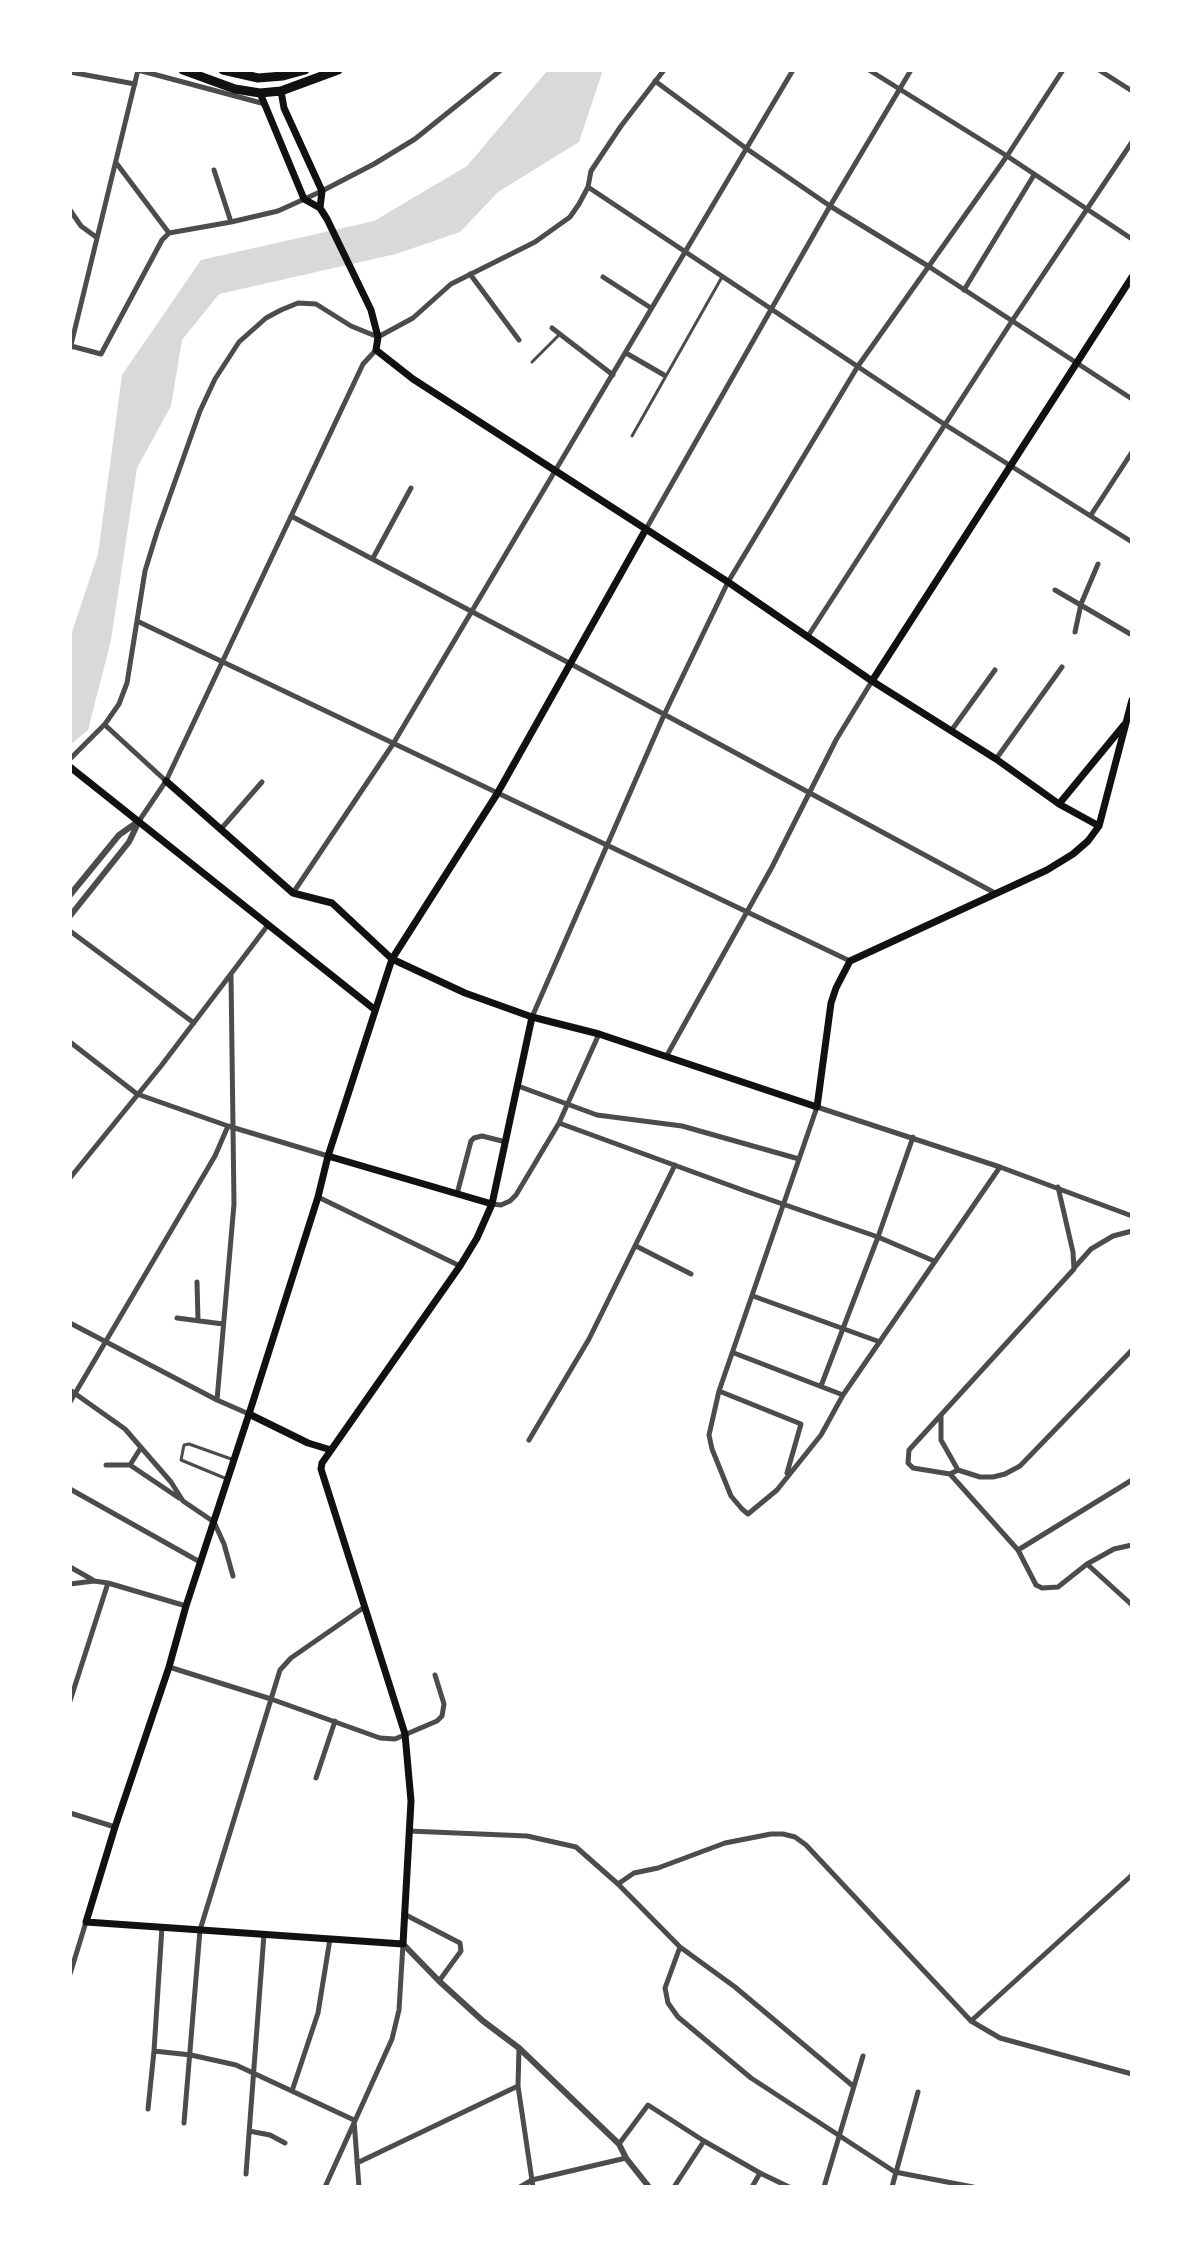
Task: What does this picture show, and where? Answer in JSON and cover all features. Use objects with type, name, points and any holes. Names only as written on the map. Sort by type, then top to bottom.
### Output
[{"type":"highway","points":[[183,70],[235,89],[260,93],[281,91],[338,70]]},
{"type":"highway","points":[[223,70],[258,78],[305,70]]},
{"type":"main road","points":[[281,91],[284,108],[322,191],[320,208]]},
{"type":"main road","points":[[260,93],[304,199],[320,208],[327,219],[371,310],[378,337],[376,350],[413,379],[728,582],[1059,804],[1099,826]]},
{"type":"main road","points":[[872,681],[1132,277]]},
{"type":"main road","points":[[532,1017],[492,1204],[477,1238],[322,1463],[321,1474],[405,1734],[412,1788],[403,1944],[86,1922],[392,959],[497,794],[646,529]]},
{"type":"main road","points":[[166,781],[293,893],[332,903],[392,959],[465,993],[532,1017],[599,1034],[817,1107],[831,1003],[850,961],[1047,870],[1088,841],[1099,826],[1132,700]]},
{"type":"main road","points":[[1059,804],[1126,723]]},
{"type":"main road","points":[[71,768],[374,1009]]},
{"type":"main road","points":[[328,1156],[492,1204]]},
{"type":"main road","points":[[249,1414],[308,1443],[331,1450]]},
{"type":"street","points":[[266,104],[138,70],[70,348],[101,354],[162,240],[169,233],[278,211],[322,191],[415,139],[501,70]]},
{"type":"street","points":[[70,759],[105,724],[119,704],[127,683],[145,571],[176,476],[215,379],[239,342],[266,318],[298,303],[316,304],[351,326],[378,337],[413,318],[451,284],[535,242],[570,217],[588,187],[591,171],[664,70]]},
{"type":"street","points":[[293,893],[393,744],[793,70]]},
{"type":"street","points":[[869,70],[1132,239]]},
{"type":"street","points":[[646,529],[911,70]]},
{"type":"street","points":[[532,1017],[664,715],[728,582],[858,366],[1007,156],[1063,70]]},
{"type":"street","points":[[1099,70],[1132,91]]},
{"type":"street","points":[[70,72],[135,84]]},
{"type":"street","points":[[655,81],[830,206],[1132,399]]},
{"type":"street","points":[[808,637],[944,424],[1132,142]]},
{"type":"street","points":[[116,163],[169,233]]},
{"type":"street","points":[[214,170],[231,222]]},
{"type":"street","points":[[964,290],[1034,175]]},
{"type":"street","points":[[588,187],[944,424],[1132,542]]},
{"type":"street","points":[[70,210],[81,226],[96,237]]},
{"type":"street","points":[[470,274],[519,340]]},
{"type":"street","points":[[603,277],[651,308]]},
{"type":"street","points":[[552,328],[613,375]]},
{"type":"street","points":[[70,916],[129,842],[166,781],[363,364],[376,350]]},
{"type":"street","points":[[626,353],[664,375]]},
{"type":"street","points":[[1091,515],[1132,452]]},
{"type":"street","points":[[373,558],[411,488]]},
{"type":"street","points":[[291,516],[996,893]]},
{"type":"street","points":[[1075,632],[1081,604],[1098,564]]},
{"type":"street","points":[[1055,590],[1132,635]]},
{"type":"street","points":[[137,621],[850,961]]},
{"type":"street","points":[[996,759],[1062,667]]},
{"type":"street","points":[[950,732],[995,670]]},
{"type":"street","points":[[666,1057],[772,867],[836,740],[872,681]]},
{"type":"street","points":[[105,724],[166,781]]},
{"type":"street","points":[[220,830],[262,782]]},
{"type":"street","points":[[70,895],[119,835],[139,821]]},
{"type":"street","points":[[70,1178],[194,1023],[268,924]]},
{"type":"street","points":[[70,931],[194,1023]]},
{"type":"street","points":[[217,1400],[234,1204],[231,975]]},
{"type":"street","points":[[492,1204],[501,1205],[516,1195],[559,1123],[599,1034]]},
{"type":"street","points":[[70,1042],[137,1094],[328,1156]]},
{"type":"street","points":[[518,1086],[597,1115],[682,1126],[799,1159]]},
{"type":"street","points":[[1000,1167],[843,1395],[821,1435],[777,1490],[748,1514],[731,1496],[709,1435],[719,1391],[817,1107],[913,1137],[1000,1167],[1058,1187],[1132,1216]]},
{"type":"street","points":[[559,1123],[878,1237],[934,1261]]},
{"type":"street","points":[[70,1402],[73,1392],[106,1342],[231,1127]]},
{"type":"street","points":[[457,1194],[471,1141],[482,1136],[506,1142]]},
{"type":"street","points":[[821,1386],[913,1137]]},
{"type":"street","points":[[529,1440],[589,1339],[675,1165]]},
{"type":"street","points":[[1058,1187],[1074,1269]]},
{"type":"street","points":[[318,1197],[460,1266]]},
{"type":"street","points":[[958,1470],[950,1474],[913,1468],[908,1463],[909,1450],[1091,1249],[1113,1236],[1132,1231]]},
{"type":"street","points":[[636,1246],[691,1274]]},
{"type":"street","points":[[197,1282],[198,1320]]},
{"type":"street","points":[[753,1296],[880,1342]]},
{"type":"street","points":[[177,1318],[223,1324]]},
{"type":"street","points":[[70,1323],[249,1414]]},
{"type":"street","points":[[941,1414],[941,1440],[958,1470],[980,1477],[1005,1474],[1020,1466],[1132,1350]]},
{"type":"street","points":[[734,1353],[843,1395]]},
{"type":"street","points":[[719,1391],[801,1424],[786,1477]]},
{"type":"street","points":[[73,1392],[125,1429],[171,1482],[183,1501]]},
{"type":"street","points":[[130,1465],[140,1449]]},
{"type":"street","points":[[106,1465],[130,1465],[214,1522],[233,1576]]},
{"type":"street","points":[[950,1474],[1018,1550],[1036,1585],[1042,1588],[1058,1587],[1087,1564],[1114,1549],[1132,1545]]},
{"type":"street","points":[[1018,1550],[1132,1480]]},
{"type":"street","points":[[70,1489],[200,1562]]},
{"type":"street","points":[[1087,1564],[1132,1605]]},
{"type":"street","points":[[70,1567],[94,1581]]},
{"type":"street","points":[[70,1701],[108,1583]]},
{"type":"street","points":[[70,1584],[108,1583],[186,1606]]},
{"type":"street","points":[[184,2123],[200,1930],[280,1670],[291,1658],[363,1608]]},
{"type":"street","points":[[169,1667],[380,1738],[395,1739],[442,1716],[444,1704],[435,1675]]},
{"type":"street","points":[[316,1778],[335,1721]]},
{"type":"street","points":[[70,1813],[115,1827]]},
{"type":"street","points":[[409,1831],[527,1836],[576,1847],[618,1884],[680,1947],[735,1987],[853,2086]]},
{"type":"street","points":[[618,1884],[634,1873],[658,1868],[725,1843],[771,1834],[795,1837],[806,1845],[971,2021],[1000,2038],[1132,2074]]},
{"type":"street","points":[[971,2021],[1132,1875]]},
{"type":"street","points":[[404,1914],[460,1943],[461,1951],[439,1981]]},
{"type":"street","points":[[70,1974],[86,1922]]},
{"type":"street","points":[[148,2109],[162,1927]]},
{"type":"street","points":[[246,2174],[264,1934]]},
{"type":"street","points":[[292,2091],[318,2013],[330,1939]]},
{"type":"street","points":[[403,1944],[439,1981],[483,2021],[519,2048],[619,2144],[649,2187]]},
{"type":"street","points":[[325,2187],[392,2039],[396,2026],[403,1944]]},
{"type":"street","points":[[680,1947],[665,1988],[668,2003],[678,2017],[751,2078],[895,2172],[973,2187]]},
{"type":"street","points":[[519,2048],[518,2086],[532,2183]]},
{"type":"street","points":[[154,2051],[236,2065],[354,2120]]},
{"type":"street","points":[[824,2187],[863,2056]]},
{"type":"street","points":[[357,2163],[518,2086]]},
{"type":"street","points":[[892,2187],[918,2092]]},
{"type":"street","points":[[619,2144],[648,2105],[704,2141],[789,2187]]},
{"type":"street","points":[[354,2120],[359,2187]]},
{"type":"street","points":[[249,2131],[270,2135],[285,2143]]},
{"type":"street","points":[[674,2187],[704,2141]]},
{"type":"street","points":[[520,2187],[626,2158]]},
{"type":"street","points":[[752,2187],[760,2173]]},
{"type":"lane","points":[[632,436],[722,277]]},
{"type":"lane","points":[[532,362],[560,334]]},
{"type":"lane","points":[[228,1479],[182,1462],[180,1454],[187,1443],[234,1460]]},
{"type":"shaded area","points":[[548,70],[603,70],[579,142],[498,192],[460,232],[396,254],[219,294],[182,340],[171,406],[137,468],[111,640],[88,730],[70,745],[70,638],[98,554],[122,375],[201,260],[374,221],[467,166]]}]
